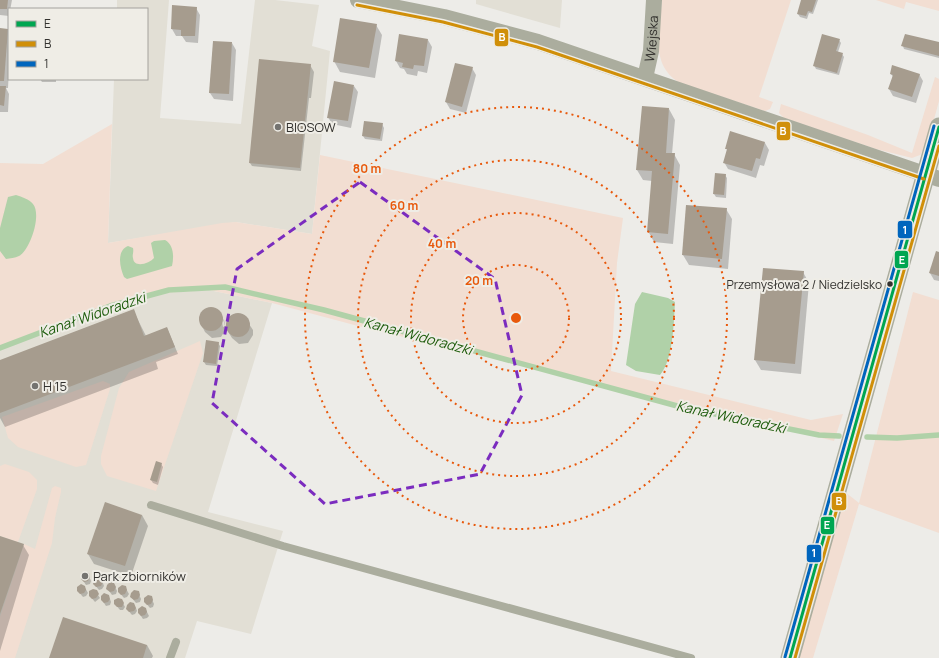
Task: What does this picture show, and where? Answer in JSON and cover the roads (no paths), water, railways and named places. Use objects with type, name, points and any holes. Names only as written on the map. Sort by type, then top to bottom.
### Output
[{"type":"street","points":[[358,0],[444,17],[538,42],[932,176]]},
{"type":"street","name":"Wiejska","points":[[645,78],[650,50],[654,0]]},
{"type":"street","points":[[790,658],[932,176],[939,127]]},
{"type":"lane","points":[[151,505],[283,546],[691,658]]},
{"type":"lane","points":[[170,658],[176,642]]},
{"type":"waterway","name":"Kanał Widoradzki","points":[[0,348],[110,306],[169,290],[225,287],[324,310],[681,407],[819,435],[839,436]]},
{"type":"waterway","name":"Kanał Widoradzki","points":[[867,437],[897,438],[939,435]]},
{"type":"place","name":"BIOSOW","points":[[278,127]]},
{"type":"place","name":"Przemysłowa 2 / Niedzielsko","points":[[890,284]]},
{"type":"place","name":"H 15","points":[[35,386]]},
{"type":"place","name":"Park zbiorników","points":[[85,576]]}]
